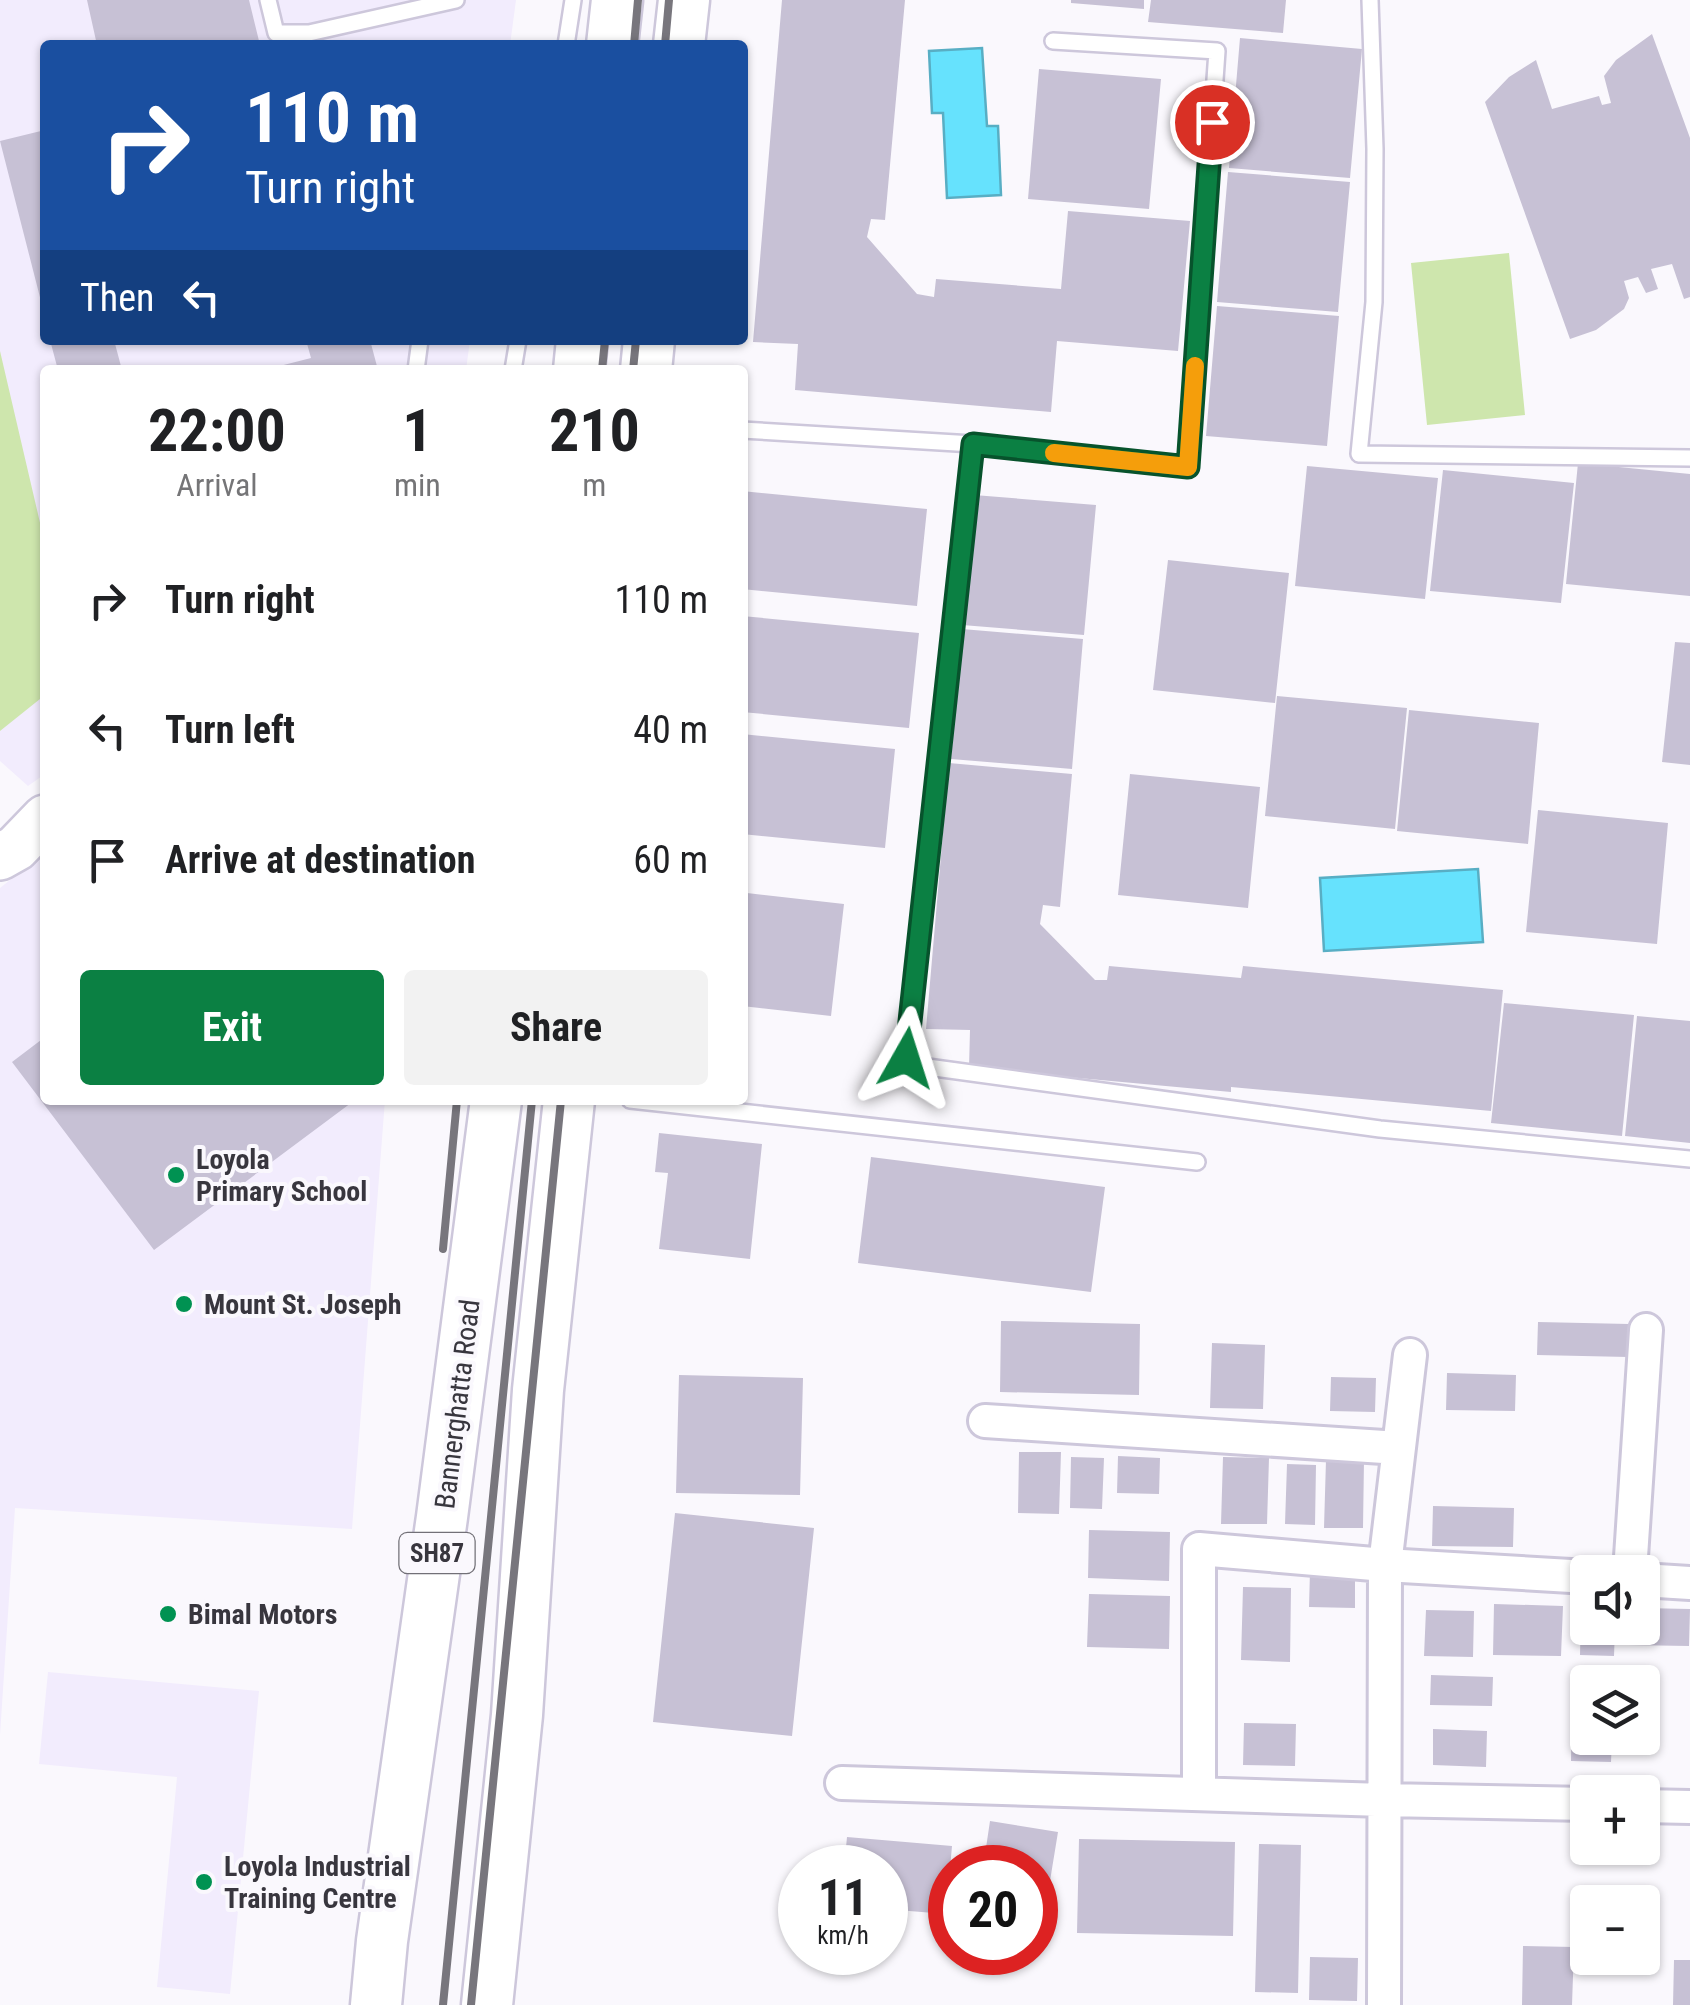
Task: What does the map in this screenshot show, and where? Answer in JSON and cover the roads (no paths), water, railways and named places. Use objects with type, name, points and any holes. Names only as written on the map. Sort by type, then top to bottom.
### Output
[{"type":"main road","points":[[613,40],[617,0]]},
{"type":"main road","points":[[680,40],[684,0]]},
{"type":"main road","name":"Bannerghatta Road","points":[[376,2005],[495,1105]]},
{"type":"main road","points":[[487,2005],[517,1715],[538,1390],[568,1105]]},
{"type":"main road","points":[[460,1382],[538,1390]]},
{"type":"street","points":[[1631,1555],[1646,1330]]},
{"type":"street","points":[[1384,2005],[1385,1565],[1410,1355]]},
{"type":"street","points":[[984,1422],[1399,1448]]},
{"type":"street","points":[[1199,1794],[1199,1549],[1570,1576]]},
{"type":"street","points":[[1660,1581],[1690,1583]]},
{"type":"street","points":[[842,1783],[1570,1804]]},
{"type":"street","points":[[1660,1806],[1690,1806]]},
{"type":"lane","points":[[268,0],[276,33],[309,33],[456,0]]},
{"type":"lane","points":[[567,40],[573,0]]},
{"type":"lane","points":[[1370,0],[1376,149],[1374,302],[1360,454],[1690,458]]},
{"type":"lane","points":[[748,430],[973,444],[1188,467],[1217,51],[1053,41]]},
{"type":"lane","points":[[973,444],[906,1055],[909,1062],[1380,1129],[1690,1160]]},
{"type":"lane","points":[[676,1105],[1197,1162]]},
{"type":"water","points":[[982,48],[987,126],[998,126],[1001,195],[947,198],[943,113],[932,113],[929,51]]},
{"type":"water","points":[[1478,869],[1483,942],[1324,951],[1320,878]]},
{"type":"railway","points":[[634,40],[638,0]]},
{"type":"railway","points":[[665,40],[669,0]]},
{"type":"railway","points":[[602,365],[604,345]]},
{"type":"railway","points":[[634,365],[636,345]]},
{"type":"railway","points":[[443,1249],[457,1105]]},
{"type":"railway","points":[[443,2005],[532,1105]]},
{"type":"railway","points":[[471,2005],[561,1105]]},
{"type":"place","name":"Loyola Primary School","points":[[176,1175]]},
{"type":"place","name":"Mount St. Joseph","points":[[184,1304]]},
{"type":"place","name":"Bimal Motors","points":[[168,1614]]},
{"type":"place","name":"Loyola Industrial Training Centre","points":[[204,1882]]}]
